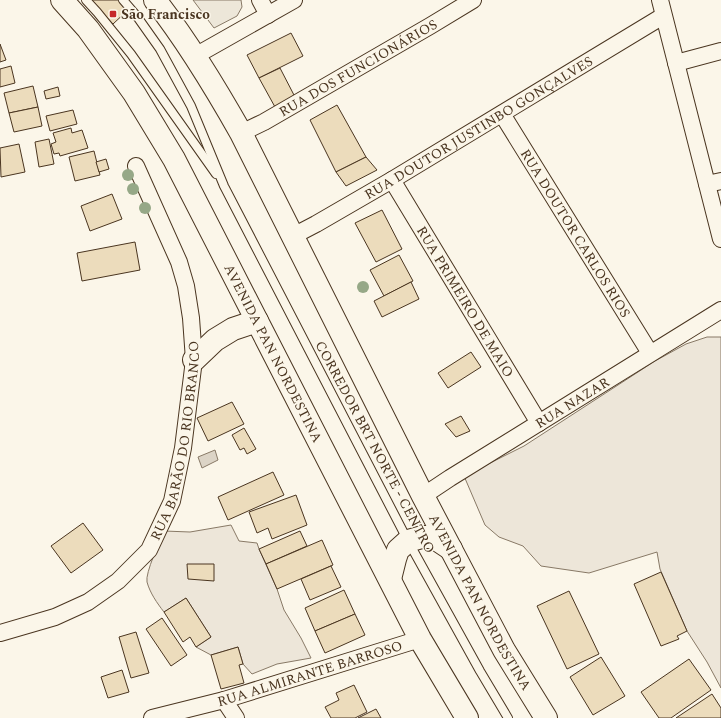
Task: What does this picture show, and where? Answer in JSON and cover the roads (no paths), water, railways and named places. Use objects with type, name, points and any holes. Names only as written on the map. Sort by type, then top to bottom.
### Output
[{"type":"highway","name":"AVENIDA PAN NORDESTINA","points":[[62,0],[88,29],[134,93],[174,159],[420,639],[465,717]]},
{"type":"highway","name":"AVENIDA PAN NORDESTINA","points":[[156,0],[176,26],[215,87],[241,133],[423,496],[504,650],[546,718]]},
{"type":"highway","points":[[194,360],[216,340],[233,329],[257,321]]},
{"type":"highway","points":[[390,579],[398,550],[408,541],[422,536],[433,537],[451,549]]},
{"type":"street","points":[[260,0],[268,15]]},
{"type":"street","points":[[195,56],[294,0]]},
{"type":"street","name":"RUA DOS FUNCIONÁRIOS","points":[[241,133],[271,118],[473,0]]},
{"type":"street","points":[[660,0],[676,63],[714,183],[721,239]]},
{"type":"street","name":"RUA DOUTOR JUSTINBO GONÇALVES","points":[[293,236],[392,180],[663,16]]},
{"type":"street","points":[[676,63],[721,51]]},
{"type":"street","name":"RUA DOUTOR CARLOS RIOS","points":[[502,114],[650,353]]},
{"type":"street","name":"RUA BARÃO DO RIO BRANCO","points":[[0,633],[55,617],[88,602],[118,581],[149,550],[172,501],[183,448],[194,360],[191,318],[186,286],[178,262],[136,166]]},
{"type":"street","name":"RUA PRIMEIRO DE MAIO","points":[[392,180],[539,423]]},
{"type":"street","name":"RUA NAZAR","points":[[423,496],[721,310]]},
{"type":"street","name":"RUA ALMIRANTE BARROSO","points":[[152,718],[224,700],[420,639]]},
{"type":"street","points":[[224,700],[236,718]]},
{"type":"lane","points":[[86,0],[131,54],[224,186]]},
{"type":"lane","points":[[122,0],[136,15],[163,55],[191,106],[224,186]]},
{"type":"lane","name":"CORREDOR BRT NORTE - CENTRO","points":[[224,186],[408,541],[480,672],[508,718]]},
{"type":"place","name":"São Francisco","points":[[113,14]]}]
